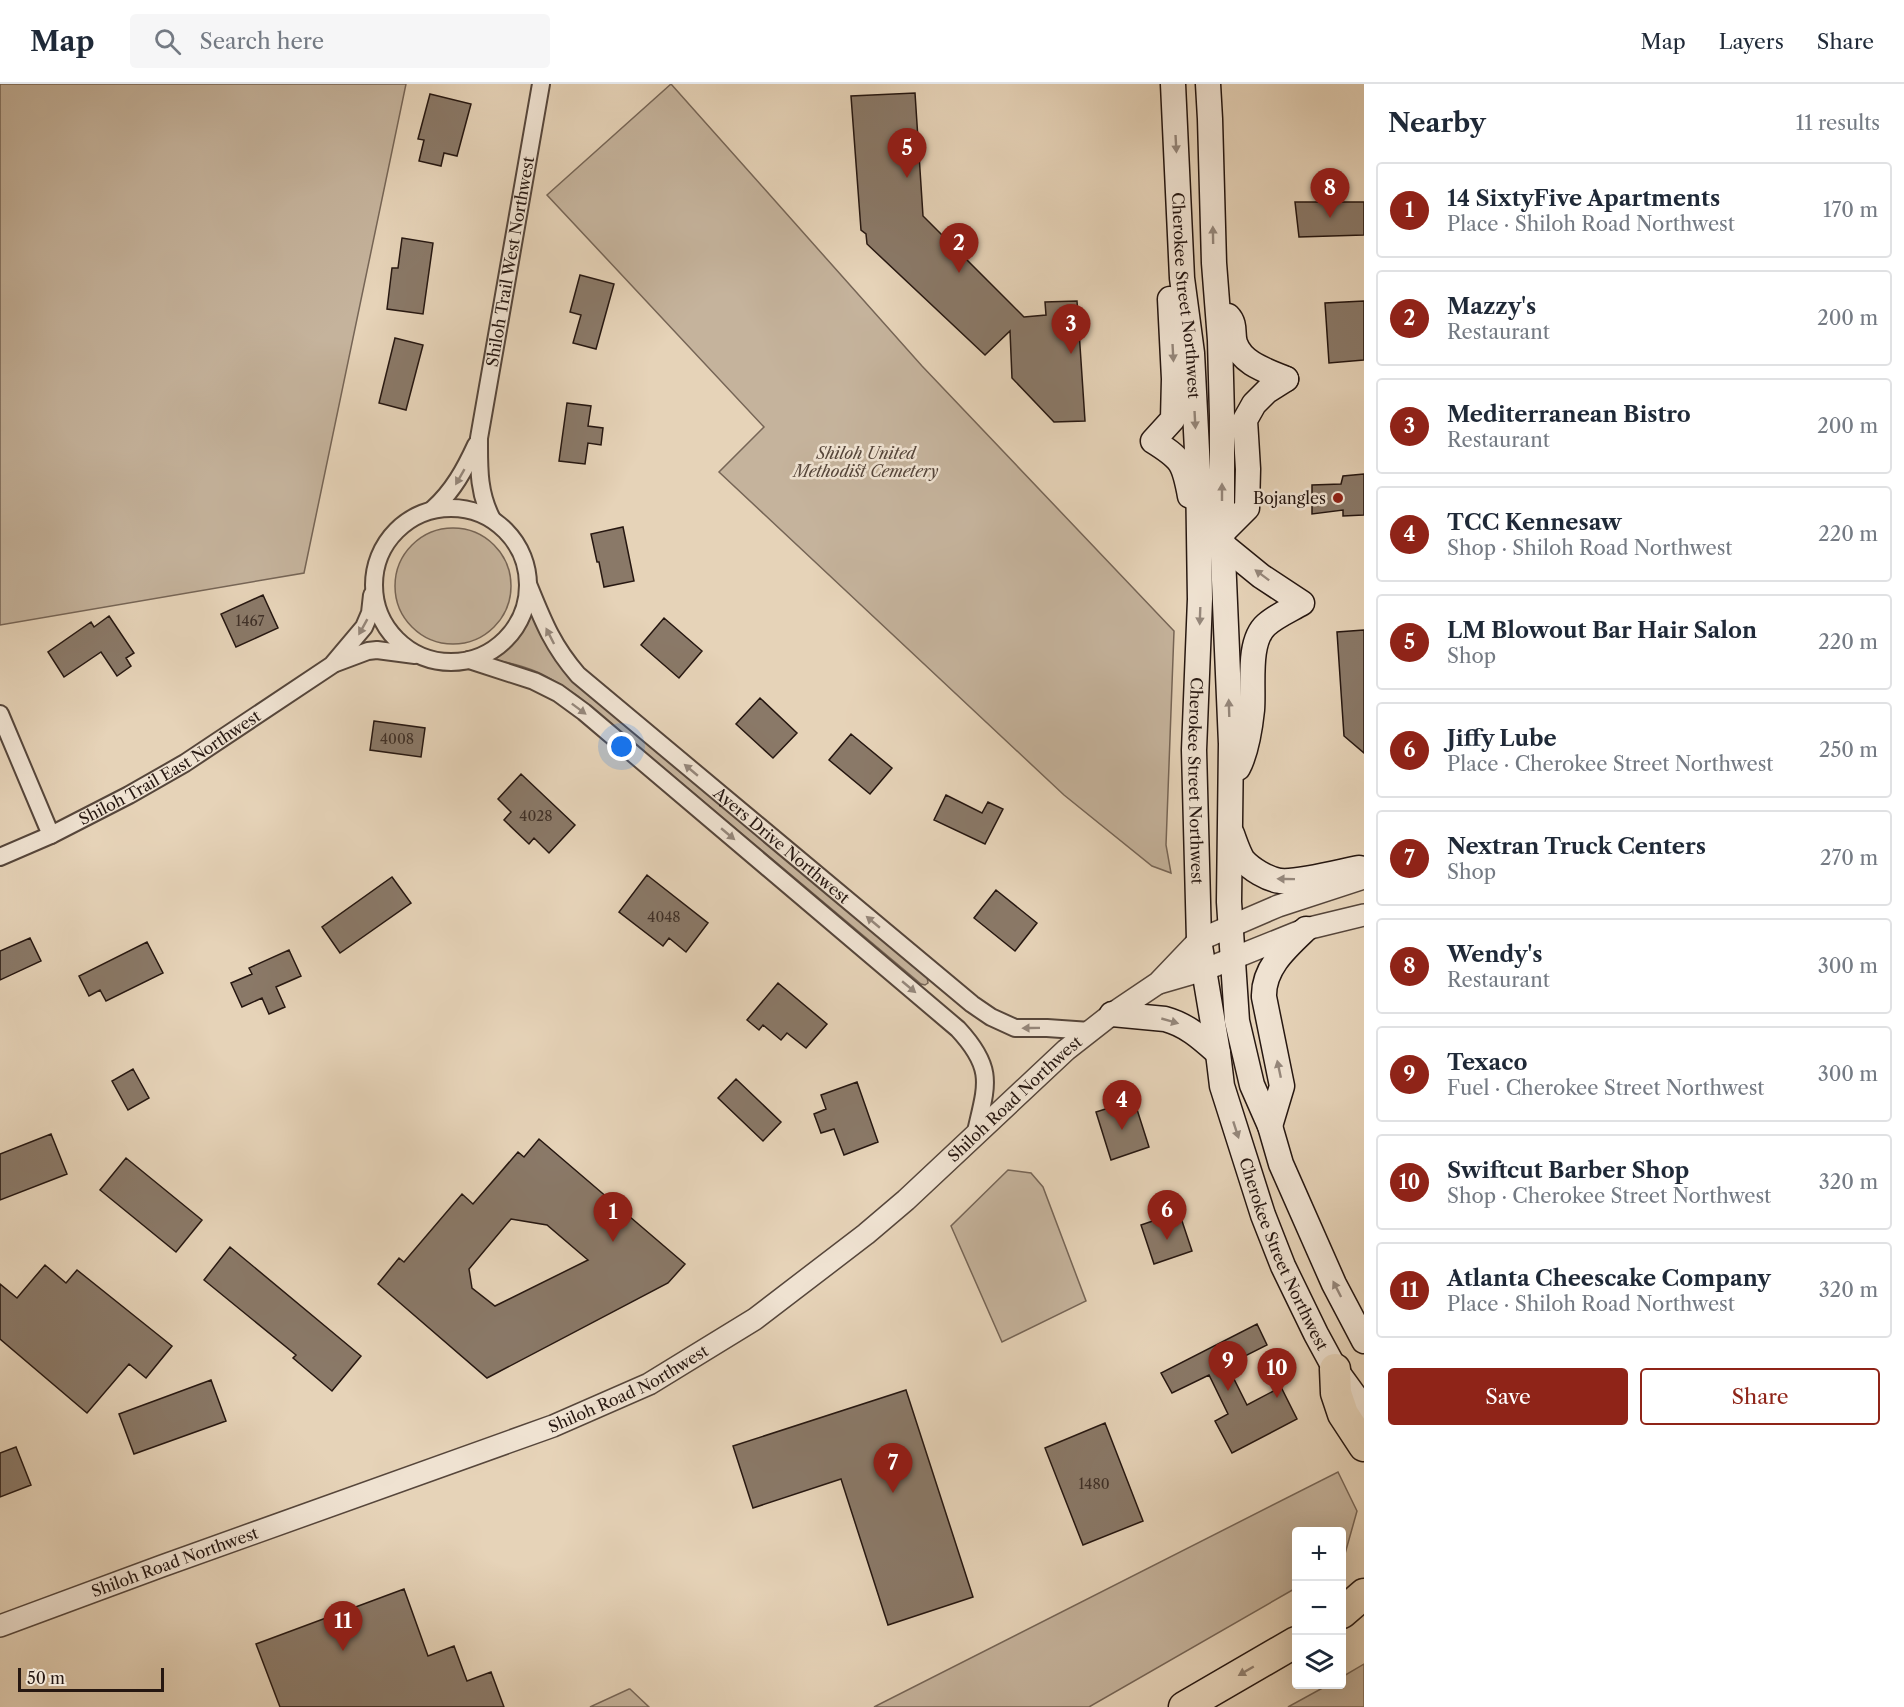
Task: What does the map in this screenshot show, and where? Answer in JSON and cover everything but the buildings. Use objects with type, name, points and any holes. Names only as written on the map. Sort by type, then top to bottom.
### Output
[{"type":"highway","points":[[1335,1369],[1336,1393],[1343,1414],[1364,1446]]},
{"type":"highway","points":[[1346,1609],[1364,1594]]},
{"type":"highway","points":[[1346,1610],[1364,1603]]},
{"type":"highway","points":[[1184,1707],[1292,1644]]},
{"type":"main road","name":"Cherokee Street Northwest","points":[[1173,84],[1182,278],[1192,353],[1198,470],[1200,599],[1194,750],[1199,940],[1222,1086],[1263,1215],[1283,1266],[1335,1369],[1364,1409]]},
{"type":"main road","name":"Cherokee Street Northwest","points":[[1208,84],[1216,304],[1220,340],[1222,539],[1231,744],[1229,902],[1238,1022],[1252,1084],[1270,1126],[1281,1164],[1318,1250],[1364,1341]]},
{"type":"main road","points":[[1182,278],[1170,293],[1174,379],[1173,419],[1153,441],[1174,454],[1186,472],[1199,558]]},
{"type":"main road","points":[[1216,304],[1232,320],[1235,345],[1250,363],[1286,379],[1267,391],[1254,404],[1245,420],[1248,469],[1247,508],[1222,539],[1261,576],[1302,603],[1266,625],[1259,634],[1254,649],[1252,710],[1244,756],[1229,783]]},
{"type":"main road","points":[[1230,829],[1242,858],[1264,875],[1280,881],[1364,869]]},
{"type":"main road","points":[[1270,1126],[1282,1086],[1264,987],[1278,956],[1306,929]]},
{"type":"main road","points":[[1112,1014],[1173,1021],[1192,1030],[1218,1053]]},
{"type":"street","name":"Shiloh Trail West Northwest","points":[[492,519],[481,490],[479,438],[541,84]]},
{"type":"street","name":"Shiloh Trail West Northwest","points":[[433,509],[447,497],[456,485],[479,438]]},
{"type":"street","points":[[453,507],[472,510],[492,519],[509,532],[521,551],[528,572],[528,593],[523,615],[511,633],[485,654],[469,660],[452,662],[435,660],[419,655],[404,646],[392,634],[382,618],[375,599],[374,580],[378,561],[387,543],[399,528],[415,516],[433,509],[453,507]]},
{"type":"street","name":"Shiloh Trail East Northwest","points":[[332,665],[364,627],[370,613],[374,580]]},
{"type":"street","name":"Ayers Drive Northwest","points":[[528,584],[549,636],[562,657],[578,675],[972,1004],[991,1017],[1015,1028],[1090,1031]]},
{"type":"street","name":"Shiloh Trail East Northwest","points":[[0,857],[51,835],[185,763],[332,665],[368,651],[419,655]]},
{"type":"street","name":"Ayers Drive Northwest","points":[[469,660],[541,684],[584,712],[958,1029],[979,1054],[984,1070],[984,1095],[975,1136]]},
{"type":"street","points":[[0,714],[51,835]]},
{"type":"street","name":"Shiloh Road Northwest","points":[[0,1626],[543,1430],[649,1384],[741,1328],[813,1276],[906,1200],[1047,1067],[1112,1014],[1158,983],[1199,940],[1278,906],[1364,879]]},
{"type":"street","name":"Shiloh Road Northwest","points":[[1158,983],[1204,970],[1306,929],[1364,915]]},
{"type":"green space","points":[[0,84],[406,84],[304,573],[0,625]]},
{"type":"green space","name":"Shiloh United Methodist Cemetery","points":[[671,84],[922,366],[1174,631],[1166,845],[1171,873],[1152,866],[1064,795],[719,472],[764,427],[547,195]]},
{"type":"green space","points":[[453,528],[475,532],[494,545],[507,564],[511,586],[507,608],[494,627],[475,640],[453,644],[431,640],[412,627],[399,608],[395,586],[399,564],[412,545],[431,532]]},
{"type":"green space","points":[[533,613],[541,635],[552,654],[581,688],[927,977],[928,983],[921,984],[578,696],[538,672],[494,660],[517,639]]},
{"type":"green space","points":[[1008,1170],[1031,1173],[1043,1187],[1086,1301],[1002,1342],[951,1226]]},
{"type":"green space","points":[[1338,1472],[1357,1511],[1346,1549],[1346,1527],[1292,1527],[1292,1590],[1089,1707],[874,1707]]},
{"type":"green space","points":[[1364,1664],[1364,1707],[1288,1707],[1321,1689],[1346,1689],[1346,1675]]},
{"type":"green space","points":[[629,1689],[649,1707],[590,1707]]},
{"type":"place","name":"LM Blowout Bar Hair Salon","points":[[907,178]]},
{"type":"place","name":"Wendy's","points":[[1330,218]]},
{"type":"place","name":"Mazzy's","points":[[959,273]]},
{"type":"place","name":"Mediterranean Bistro","points":[[1071,354]]},
{"type":"place","name":"Bojangles","points":[[1338,498]]},
{"type":"place","name":"TCC Kennesaw","points":[[1122,1130]]},
{"type":"place","name":"Jiffy Lube","points":[[1167,1240]]},
{"type":"place","name":"14 SixtyFive Apartments","points":[[613,1242]]},
{"type":"place","name":"Texaco","points":[[1228,1391]]},
{"type":"place","name":"Swiftcut Barber Shop","points":[[1277,1398]]},
{"type":"place","name":"Nextran Truck Centers","points":[[893,1493]]},
{"type":"place","name":"Atlanta Cheescake Company","points":[[343,1651]]}]
